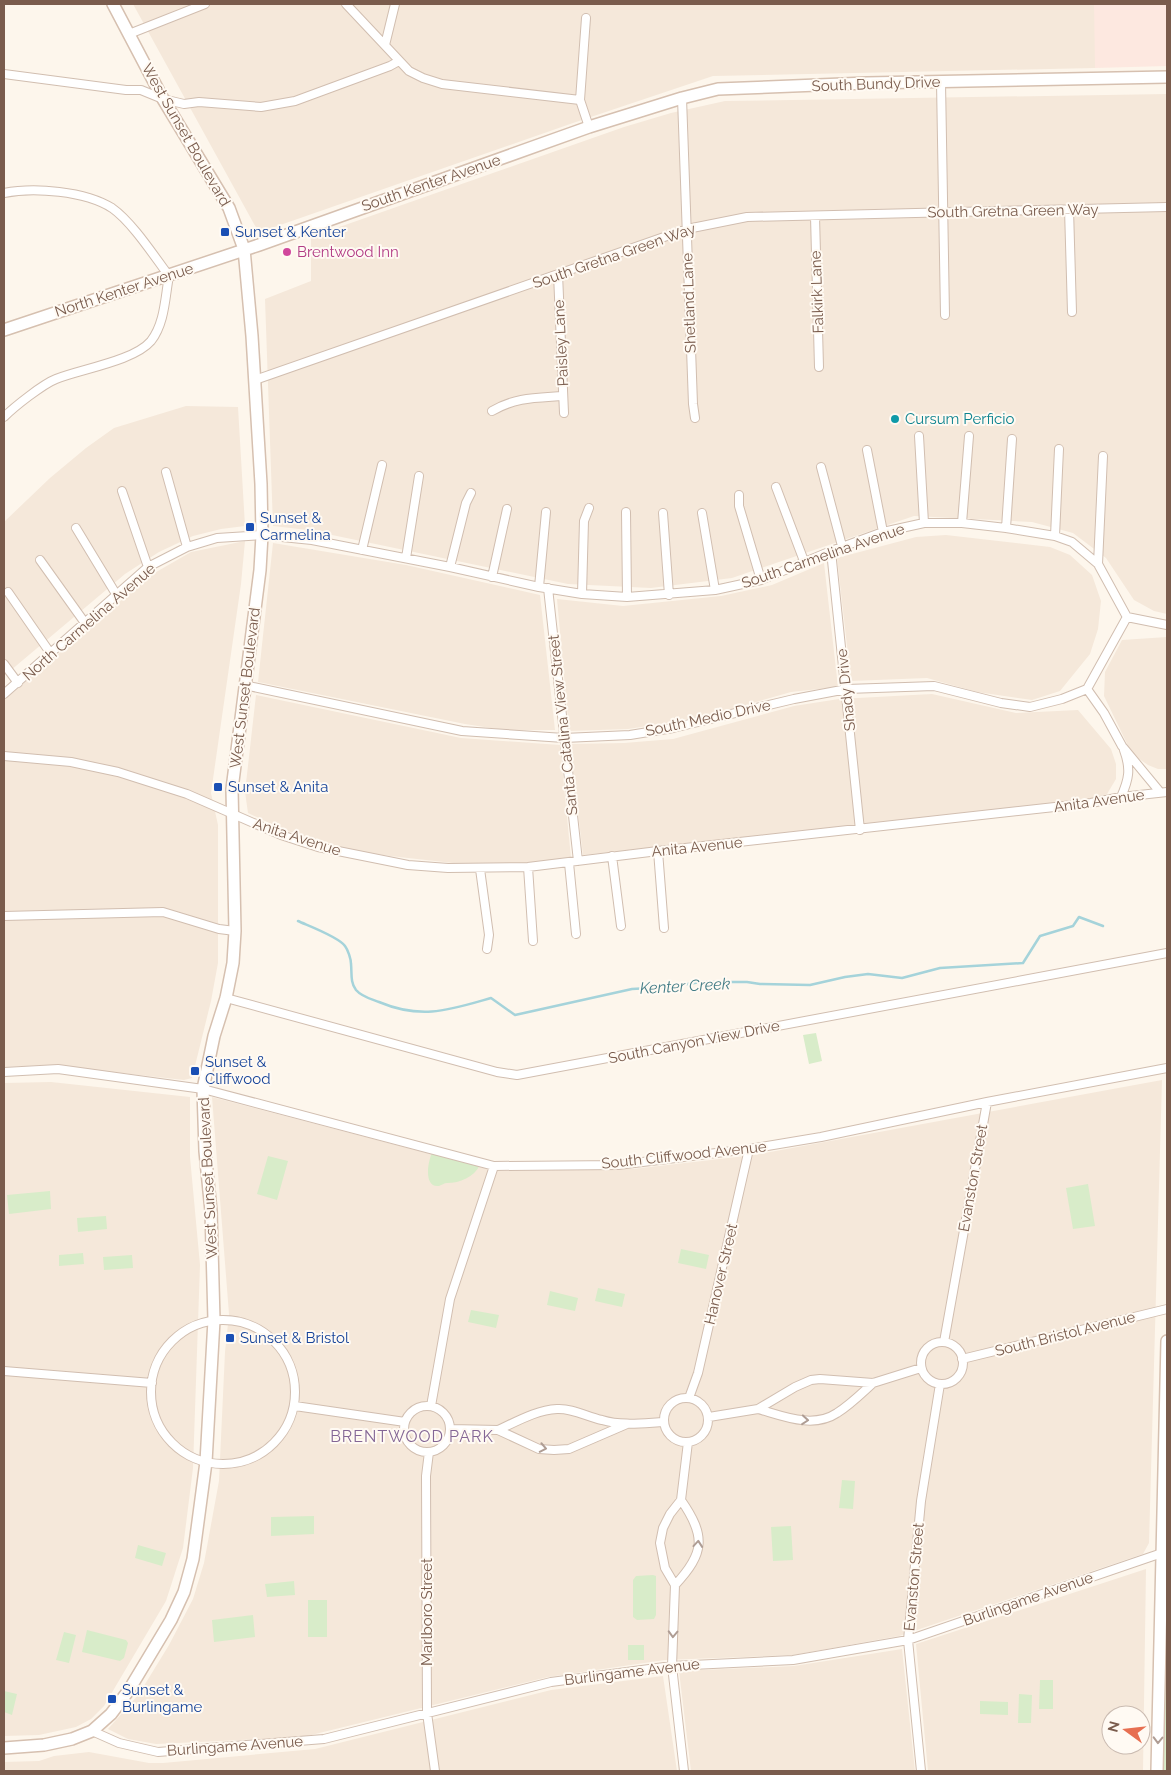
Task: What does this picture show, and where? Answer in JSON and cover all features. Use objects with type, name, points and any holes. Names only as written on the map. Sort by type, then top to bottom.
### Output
[{"type":"main road","name":"West Sunset Boulevard","points":[[4,1748],[55,1744],[72,1739],[92,1731],[120,1704],[170,1620],[184,1592],[193,1559],[206,1462],[214,1320],[211,1211],[202,1089],[233,964],[235,931],[232,789],[260,570],[262,535],[255,380],[244,249],[229,208],[163,99],[113,4]]},
{"type":"main road","name":"South Bundy Drive","points":[[589,127],[682,98],[718,89],[1167,77]]},
{"type":"main road","name":"South Kenter Avenue","points":[[244,249],[589,127]]},
{"type":"main road","name":"North Kenter Avenue","points":[[4,330],[169,276],[244,249]]},
{"type":"main road","points":[[1157,1771],[1164,1637],[1167,1341]]},
{"type":"street","points":[[129,34],[205,4]]},
{"type":"street","points":[[346,4],[409,71],[423,78],[442,84],[580,100]]},
{"type":"street","points":[[385,45],[395,4]]},
{"type":"street","points":[[586,18],[580,100],[589,127]]},
{"type":"street","points":[[4,74],[126,90],[139,90],[184,104],[199,102],[260,107],[295,101],[400,61]]},
{"type":"street","points":[[941,82],[945,315]]},
{"type":"street","name":"Shetland Lane","points":[[682,98],[692,404],[695,418]]},
{"type":"street","points":[[4,192],[44,190],[99,201],[113,209],[127,222],[169,276],[160,326],[150,342],[134,354],[54,380],[12,409],[4,417]]},
{"type":"street","name":"South Gretna Green Way","points":[[255,380],[687,229],[747,217],[1167,207]]},
{"type":"street","points":[[1070,209],[1072,312]]},
{"type":"street","name":"Falkirk Lane","points":[[815,216],[819,366]]},
{"type":"street","name":"Paisley Lane","points":[[558,274],[564,412]]},
{"type":"street","points":[[492,411],[505,404],[522,399],[563,396]]},
{"type":"street","points":[[920,436],[924,523]]},
{"type":"street","points":[[962,523],[969,436]]},
{"type":"street","points":[[1006,528],[1012,439]]},
{"type":"street","points":[[1055,536],[1058,449]]},
{"type":"street","points":[[867,450],[883,532]]},
{"type":"street","points":[[1098,564],[1103,456]]},
{"type":"street","points":[[362,550],[382,465]]},
{"type":"street","points":[[821,467],[842,546]]},
{"type":"street","points":[[166,472],[187,547]]},
{"type":"street","points":[[406,558],[420,476]]},
{"type":"street","points":[[776,486],[804,561]]},
{"type":"street","points":[[122,491],[148,567]]},
{"type":"street","points":[[450,567],[466,503],[471,493]]},
{"type":"street","points":[[739,495],[739,506],[761,580]]},
{"type":"street","points":[[492,577],[507,508]]},
{"type":"street","points":[[582,594],[584,521],[589,508]]},
{"type":"street","points":[[539,587],[546,512]]},
{"type":"street","points":[[626,512],[627,598]]},
{"type":"street","points":[[663,513],[670,595]]},
{"type":"street","points":[[702,513],[715,590]]},
{"type":"street","name":"South Carmelina Avenue","points":[[262,535],[312,540],[450,567],[539,587],[582,594],[627,598],[715,590],[761,580],[831,550],[883,532],[924,523],[962,523],[1055,536],[1072,542],[1098,564],[1127,617]]},
{"type":"street","points":[[76,528],[116,594]]},
{"type":"street","name":"North Carmelina Avenue","points":[[4,694],[148,567],[187,547],[217,538],[262,535]]},
{"type":"street","name":"Shady Drive","points":[[831,550],[860,830]]},
{"type":"street","points":[[40,560],[85,623]]},
{"type":"street","name":"Santa Catalina View Street","points":[[548,588],[578,861]]},
{"type":"street","points":[[8,592],[51,654]]},
{"type":"street","points":[[1121,797],[1128,782],[1126,758],[1122,746],[1104,713],[1087,689],[1127,617],[1167,625]]},
{"type":"street","points":[[4,664],[18,683]]},
{"type":"street","name":"South Medio Drive","points":[[244,685],[462,731],[564,738],[630,735],[673,728],[794,699],[846,689],[934,686],[1001,703],[1030,706],[1054,701],[1087,689]]},
{"type":"street","points":[[1122,746],[1164,792]]},
{"type":"street","name":"Anita Avenue","points":[[4,756],[70,762],[118,772],[187,794],[281,835],[318,847],[408,865],[480,869],[528,868],[612,856],[1091,803],[1164,792]]},
{"type":"street","points":[[658,851],[664,928]]},
{"type":"street","points":[[612,856],[621,926]]},
{"type":"street","points":[[568,863],[576,934]]},
{"type":"street","points":[[528,868],[534,941]]},
{"type":"street","points":[[480,869],[489,935],[487,949]]},
{"type":"street","points":[[4,916],[163,912],[219,930],[235,931]]},
{"type":"street","name":"South Canyon View Drive","points":[[226,998],[497,1072],[517,1075],[1167,953]]},
{"type":"street","name":"South Cliffwood Avenue","points":[[4,1072],[58,1069],[202,1089],[494,1166],[618,1165],[749,1149],[822,1137],[987,1102],[1167,1068]]},
{"type":"street","name":"Evanston Street","points":[[944,1342],[987,1102]]},
{"type":"street","name":"Hanover Street","points":[[689,1398],[700,1364],[749,1149]]},
{"type":"street","points":[[431,1406],[450,1299],[494,1166]]},
{"type":"street","name":"South Bristol Avenue","points":[[962,1359],[1167,1309]]},
{"type":"street","points":[[214,1320],[243,1323],[260,1330],[276,1340],[289,1360],[295,1380],[295,1406],[285,1428],[274,1441],[256,1454],[239,1461],[223,1464],[206,1462],[191,1457],[172,1444],[163,1433],[154,1408],[152,1383],[162,1357],[170,1344],[180,1334],[196,1325],[214,1320]]},
{"type":"street","points":[[944,1342],[956,1347],[962,1359],[961,1372],[958,1377],[946,1384],[940,1384],[928,1379],[921,1368],[920,1362],[925,1349],[930,1345],[944,1342]]},
{"type":"street","points":[[758,1410],[795,1387],[811,1380],[873,1383],[921,1368]]},
{"type":"street","points":[[4,1372],[152,1383]]},
{"type":"street","points":[[709,1417],[758,1410],[800,1421],[825,1419],[837,1414],[873,1383]]},
{"type":"street","name":"Evanston Street","points":[[921,1771],[908,1640],[921,1501],[940,1384]]},
{"type":"street","points":[[679,1398],[699,1401],[704,1405],[709,1417],[706,1431],[701,1436],[688,1442],[682,1442],[672,1436],[664,1422],[665,1413],[673,1402],[679,1398]]},
{"type":"street","points":[[295,1406],[404,1422]]},
{"type":"street","points":[[431,1406],[437,1408],[447,1417],[450,1429],[446,1442],[436,1451],[416,1450],[404,1435],[404,1422],[418,1408],[431,1406]]},
{"type":"street","points":[[450,1429],[498,1430],[542,1412],[557,1409],[576,1411],[602,1421],[627,1424],[664,1422]]},
{"type":"street","points":[[498,1430],[539,1449],[554,1450],[569,1449],[627,1424]]},
{"type":"street","points":[[684,1771],[672,1666],[675,1585],[664,1568],[660,1543],[663,1528],[670,1514],[681,1500],[688,1442]]},
{"type":"street","name":"Marlboro Street","points":[[429,1452],[426,1476],[427,1713],[435,1771]]},
{"type":"street","points":[[675,1585],[688,1571],[695,1559],[699,1545],[698,1530],[693,1517],[681,1500]]},
{"type":"street","name":"Burlingame Avenue","points":[[92,1731],[119,1743],[158,1752],[324,1739],[551,1682],[672,1666],[794,1660],[908,1640],[1165,1553]]},
{"type":"shaded area","points":[[133,4],[1095,4],[1095,68],[713,76],[263,231],[257,229],[254,224]]},
{"type":"shaded area","points":[[1094,4],[1167,4],[1167,66],[1095,68]]},
{"type":"shaded area","points":[[1167,94],[1167,614],[1154,611],[1134,600],[1106,558],[1073,533],[1032,522],[914,516],[732,578],[651,588],[568,584],[308,530],[273,526],[265,299],[311,281],[311,237],[624,127],[671,113],[725,101]]},
{"type":"shaded area","points":[[186,406],[238,407],[245,526],[221,529],[193,536],[159,552],[125,574],[4,676],[4,522],[50,478],[114,428]]},
{"type":"shaded area","points":[[946,535],[1050,547],[1070,555],[1092,575],[1101,601],[1098,629],[1090,654],[1060,691],[1032,700],[977,692],[927,678],[851,681],[837,558],[916,537]]},
{"type":"shaded area","points":[[245,541],[241,584],[211,793],[218,825],[218,963],[211,1001],[192,1078],[184,1080],[49,1065],[4,1067],[4,700],[151,575],[191,552]]},
{"type":"shaded area","points":[[273,543],[406,565],[540,595],[555,730],[504,730],[465,724],[258,682]]},
{"type":"shaded area","points":[[824,563],[838,687],[791,692],[728,710],[674,722],[628,729],[569,731],[557,599],[623,606],[721,596],[772,585]]},
{"type":"shaded area","points":[[1167,637],[1167,769],[1158,769],[1148,765],[1132,754],[1104,696],[1105,672],[1122,640]]},
{"type":"shaded area","points":[[932,694],[1016,713],[1078,710],[1111,749],[1116,764],[1116,779],[1107,794],[1096,798],[583,855],[570,744],[624,743],[673,739],[794,706],[839,699]]},
{"type":"shaded area","points":[[256,695],[461,738],[560,745],[571,858],[528,863],[453,863],[390,856],[356,851],[320,841],[284,830],[248,813],[245,792]]},
{"type":"shaded area","points":[[1162,1080],[1149,1543],[1143,1554],[899,1636],[793,1655],[665,1660],[548,1677],[303,1737],[156,1744],[128,1739],[108,1729],[139,1694],[169,1645],[193,1599],[204,1563],[219,1481],[225,1352],[229,1314],[212,1097],[496,1171],[633,1169],[754,1155]]},
{"type":"shaded area","points":[[51,1082],[190,1097],[190,1157],[200,1265],[193,1468],[183,1548],[166,1601],[104,1706],[91,1719],[76,1727],[39,1735],[4,1736],[4,1083]]},
{"type":"shaded area","points":[[1146,1569],[1144,1705],[1101,1705],[1101,1755],[1143,1755],[1143,1771],[928,1771],[916,1644]]},
{"type":"shaded area","points":[[902,1649],[915,1771],[691,1771],[679,1671],[794,1666]]},
{"type":"shaded area","points":[[663,1676],[677,1771],[4,1771],[4,1762],[39,1761],[54,1756],[89,1752],[149,1763],[163,1763],[315,1749],[551,1690]]},
{"type":"green space","points":[[816,1033],[822,1061],[809,1064],[803,1035]]},
{"type":"green space","points":[[432,1153],[480,1165],[474,1173],[457,1182],[445,1183],[439,1186],[434,1185],[429,1179],[428,1173]]},
{"type":"green space","points":[[268,1156],[288,1161],[277,1200],[257,1194]]},
{"type":"green space","points":[[1088,1184],[1095,1226],[1073,1229],[1066,1188]]},
{"type":"green space","points":[[50,1191],[51,1209],[9,1214],[7,1195]]},
{"type":"green space","points":[[106,1216],[107,1229],[78,1232],[77,1218]]},
{"type":"green space","points":[[681,1249],[709,1255],[706,1269],[678,1263]]},
{"type":"green space","points":[[83,1253],[84,1264],[59,1266],[59,1255]]},
{"type":"green space","points":[[132,1255],[133,1268],[104,1270],[103,1257]]},
{"type":"green space","points":[[598,1288],[625,1294],[622,1307],[595,1301]]},
{"type":"green space","points":[[550,1291],[578,1298],[575,1311],[547,1305]]},
{"type":"green space","points":[[471,1310],[499,1315],[496,1328],[468,1322]]},
{"type":"green space","points":[[842,1480],[855,1481],[853,1509],[839,1508]]},
{"type":"green space","points":[[314,1516],[314,1534],[271,1536],[271,1517]]},
{"type":"green space","points":[[791,1526],[793,1560],[773,1561],[771,1527]]},
{"type":"green space","points":[[138,1545],[166,1553],[162,1566],[135,1558]]},
{"type":"green space","points":[[636,1576],[656,1576],[656,1615],[654,1619],[637,1620],[633,1617],[633,1580]]},
{"type":"green space","points":[[294,1581],[295,1595],[267,1597],[265,1584]]},
{"type":"green space","points":[[308,1600],[327,1600],[327,1637],[308,1637]]},
{"type":"green space","points":[[253,1615],[255,1637],[214,1642],[212,1620]]},
{"type":"green space","points":[[87,1630],[126,1640],[128,1643],[124,1658],[120,1661],[82,1652]]},
{"type":"green space","points":[[64,1632],[76,1635],[69,1663],[56,1660]]},
{"type":"green space","points":[[628,1645],[644,1645],[644,1660],[628,1660]]},
{"type":"green space","points":[[1165,1648],[1167,1648],[1167,1771],[1162,1771]]},
{"type":"green space","points":[[1040,1680],[1053,1680],[1053,1709],[1039,1709]]},
{"type":"green space","points":[[4,1691],[17,1694],[12,1715],[4,1712]]},
{"type":"green space","points":[[1019,1694],[1032,1695],[1031,1723],[1018,1723]]},
{"type":"green space","points":[[980,1701],[1008,1702],[1008,1715],[980,1714]]},
{"type":"waterway","name":"Kenter Creek","points":[[298,921],[330,935],[345,946],[350,960],[354,987],[367,998],[409,1011],[422,1012],[448,1009],[491,998],[515,1015],[632,989],[668,987],[701,982],[810,985],[868,974],[902,978],[940,968],[1023,963],[1040,936],[1073,926],[1079,917],[1103,926]]},
{"type":"place","name":"Sunset & Kenter","points":[[225,232]]},
{"type":"place","name":"Brentwood Inn","points":[[287,252]]},
{"type":"place","name":"Cursum Perficio","points":[[895,419]]},
{"type":"place","name":"Sunset & Carmelina","points":[[250,527]]},
{"type":"place","name":"Sunset & Anita","points":[[218,787]]},
{"type":"place","name":"Sunset & Cliffwood","points":[[195,1071]]},
{"type":"place","name":"Sunset & Bristol","points":[[230,1338]]},
{"type":"place","name":"Sunset & Burlingame","points":[[112,1699]]},
{"type":"district","name":"BRENTWOOD PARK","points":[[412,1436]]}]
